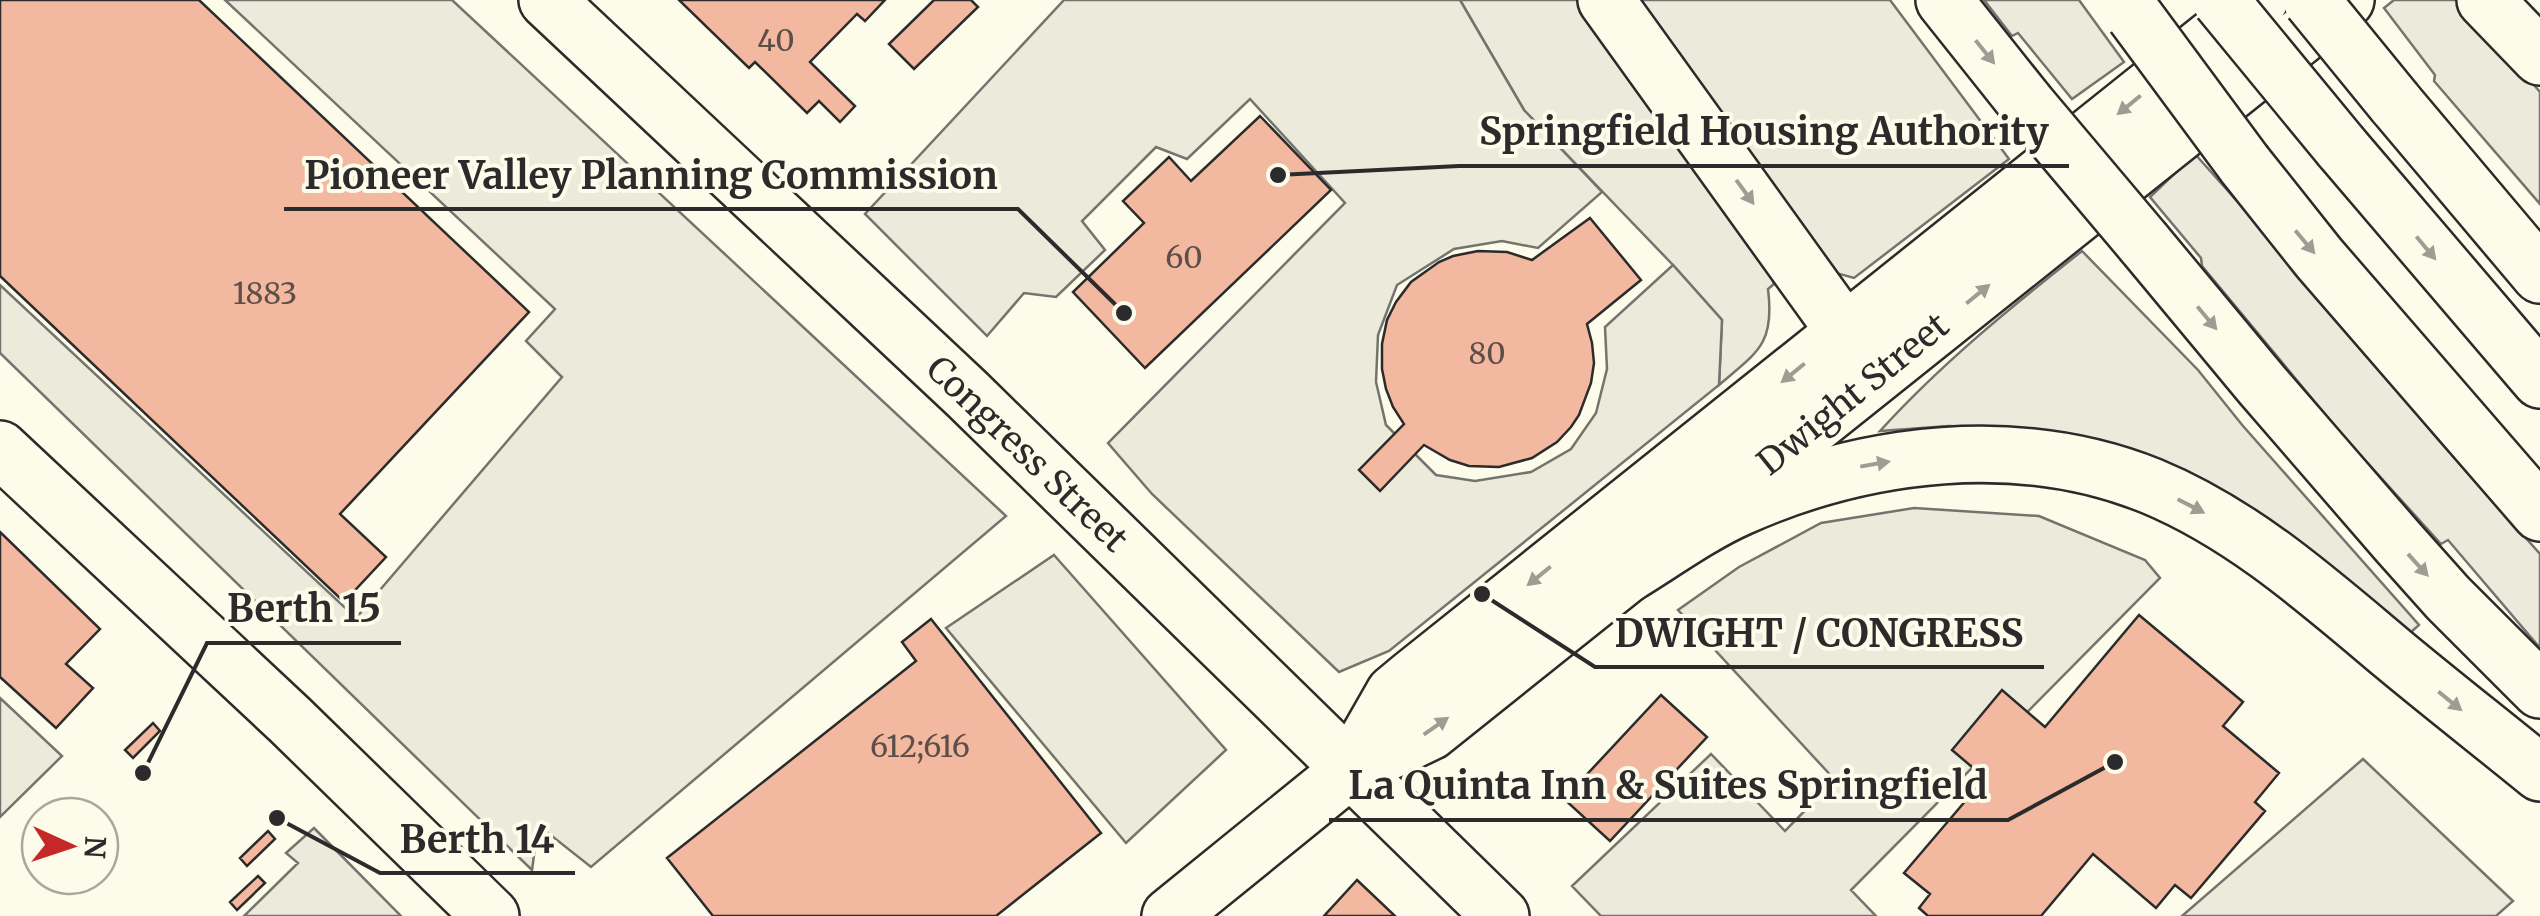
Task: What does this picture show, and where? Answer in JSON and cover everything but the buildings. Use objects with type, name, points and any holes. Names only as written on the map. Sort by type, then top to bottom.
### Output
[{"type":"main road","name":"Congress Street","points":[[547,0],[966,394],[1501,916]]},
{"type":"main road","points":[[1606,0],[1861,353]]},
{"type":"main road","points":[[1944,0],[2026,103],[2398,542],[2540,690]]},
{"type":"main road","points":[[2220,0],[2540,380]]},
{"type":"main road","name":"Dwight Street","points":[[1170,916],[1350,770],[1430,732],[1628,574],[1861,353],[2260,0]]},
{"type":"main road","points":[[2312,0],[2540,276]]},
{"type":"main road","name":"Dwight Street","points":[[1350,770],[1394,694],[2346,0]]},
{"type":"main road","points":[[2485,0],[2540,58]]},
{"type":"main road","points":[[2518,0],[2540,44]]},
{"type":"main road","points":[[2128,8],[2319,258],[2540,513]]},
{"type":"main road","points":[[0,449],[290,720],[491,916]]},
{"type":"main road","points":[[1628,574],[1734,510],[1825,475],[1872,464],[1980,455],[2093,468],[2151,486],[2246,538],[2540,772]]},
{"type":"shaded area","points":[[225,0],[452,0],[1006,516],[591,867],[538,825],[532,870],[0,353],[0,285],[356,618],[562,377],[526,341],[555,309]]},
{"type":"shaded area","points":[[1064,0],[1460,0],[1524,110],[1602,192],[1538,248],[1502,241],[1454,249],[1397,285],[1378,335],[1376,382],[1386,425],[1436,475],[1475,481],[1531,472],[1571,449],[1596,413],[1607,369],[1605,327],[1673,265],[1722,320],[1719,385],[1389,651],[1339,672],[1152,494],[1108,443],[1345,203],[1250,99],[1187,159],[1156,147],[1082,221],[1105,250],[1056,297],[1024,293],[987,336],[865,214]]},
{"type":"shaded area","points":[[1460,0],[1582,0],[1674,143],[1765,260],[1774,284],[1768,289],[1766,335],[1753,355],[1719,385],[1722,320],[1524,110]]},
{"type":"shaded area","points":[[1633,0],[1890,0],[2009,159],[1854,278],[1832,272]]},
{"type":"shaded area","points":[[1984,0],[2079,0],[2124,62],[2072,99],[2018,33],[2012,36]]},
{"type":"shaded area","points":[[2394,0],[2461,0],[2540,92],[2540,204],[2434,81],[2435,75],[2384,8]]},
{"type":"shaded area","points":[[2195,154],[2540,554],[2540,648],[2448,540],[2441,544],[2344,437],[2150,197]]},
{"type":"shaded area","points":[[2082,251],[2198,370],[2419,625],[2410,633],[2175,473],[2102,441],[2025,429],[1949,426],[1880,431],[1952,359]]},
{"type":"shaded area","points":[[1914,508],[2039,516],[2145,560],[2160,578],[1851,890],[1876,916],[1601,916],[1572,886],[1711,754],[1785,831],[1835,780],[1678,610],[1739,567],[1821,523]]},
{"type":"shaded area","points":[[1054,555],[1226,750],[1126,843],[946,628]]},
{"type":"shaded area","points":[[0,698],[62,756],[0,817]]},
{"type":"shaded area","points":[[2363,759],[2513,901],[2496,916],[2182,916]]},
{"type":"shaded area","points":[[314,828],[401,916],[244,916],[298,863],[286,853]]},
{"type":"place","name":"Springfield Housing Authority","points":[[1278,175]]},
{"type":"place","name":"Pioneer Valley Planning Commission","points":[[1124,313]]},
{"type":"place","name":"DWIGHT / CONGRESS","points":[[1482,594]]},
{"type":"place","name":"La Quinta Inn & Suites Springfield","points":[[2115,762]]},
{"type":"place","name":"Berth 15","points":[[143,773]]},
{"type":"place","name":"Berth 14","points":[[277,818]]}]
